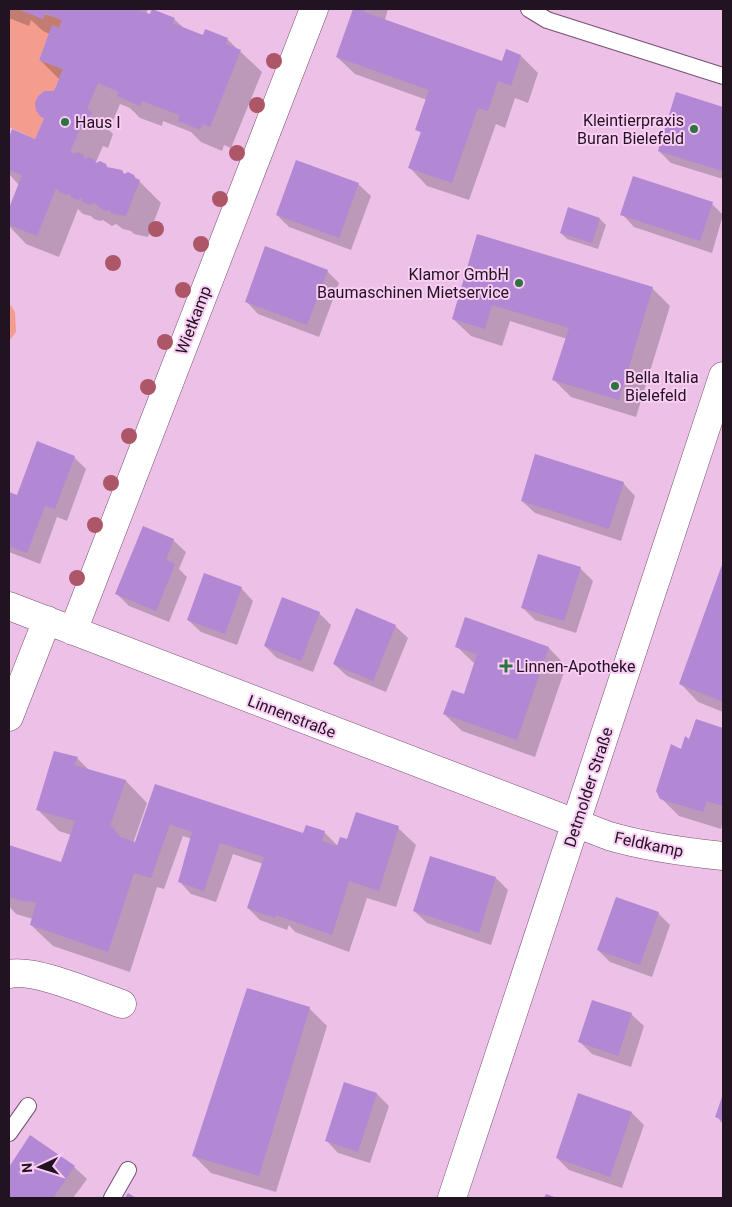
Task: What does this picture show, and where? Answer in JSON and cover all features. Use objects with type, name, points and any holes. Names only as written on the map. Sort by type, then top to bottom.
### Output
[{"type":"street","name":"Wietkamp","points":[[73,631],[314,9]]},
{"type":"street","name":"Detmolder Straße","points":[[452,1198],[723,376]]},
{"type":"street","name":"Linnenstraße","points":[[9,606],[576,824]]},
{"type":"street","points":[[9,717],[47,620]]},
{"type":"street","name":"Feldkamp","points":[[576,824],[608,836],[648,847],[723,856]]},
{"type":"street","points":[[9,974],[17,972],[49,979],[122,1004]]},
{"type":"lane","points":[[529,9],[547,20],[723,76]]},
{"type":"lane","points":[[9,1133],[28,1106]]},
{"type":"lane","points":[[112,1198],[128,1170]]},
{"type":"shaded area","points":[[9,9],[36,12],[62,20],[59,28],[52,26],[39,60],[63,69],[54,91],[44,91],[38,96],[36,111],[44,118],[35,139],[9,127]]},
{"type":"shaded area","points":[[9,303],[15,312],[16,332],[9,341]]},
{"type":"building","name":"Haus I","points":[[17,9],[135,9],[150,14],[152,9],[175,18],[172,23],[203,35],[205,29],[228,38],[226,44],[241,50],[210,127],[203,124],[200,130],[178,121],[179,115],[142,101],[140,106],[117,96],[119,92],[98,83],[87,109],[92,112],[86,127],[82,125],[70,152],[84,155],[84,159],[88,157],[94,159],[96,163],[100,161],[106,164],[107,167],[122,170],[124,174],[128,172],[140,180],[126,216],[111,213],[110,210],[106,211],[94,203],[90,205],[83,202],[82,198],[78,200],[71,197],[70,194],[67,195],[60,192],[56,188],[37,236],[9,225],[9,208],[22,175],[9,170],[9,138],[12,129],[35,139],[44,118],[36,111],[35,103],[38,96],[44,91],[54,91],[63,69],[39,60],[52,25],[59,28],[62,20],[46,13],[43,19]]},
{"type":"building","points":[[353,9],[365,9],[364,12],[502,61],[506,49],[521,55],[511,86],[498,81],[488,111],[478,108],[452,183],[408,168],[421,132],[415,130],[429,90],[336,57]]},
{"type":"building","name":"Kleintierpraxis Buran Bielefeld","points":[[676,92],[723,107],[722,171],[658,151]]},
{"type":"building","points":[[296,160],[359,183],[339,238],[276,215]]},
{"type":"building","points":[[633,176],[713,202],[700,241],[620,215]]},
{"type":"building","points":[[568,207],[600,218],[592,243],[560,233]]},
{"type":"building","points":[[477,234],[653,287],[619,400],[552,380],[569,328],[492,305],[485,329],[452,319]]},
{"type":"building","points":[[265,246],[328,270],[307,325],[245,302]]},
{"type":"building","points":[[37,441],[75,456],[55,509],[45,506],[27,553],[9,546],[9,492],[17,495]]},
{"type":"building","points":[[535,454],[624,482],[609,529],[521,501]]},
{"type":"building","points":[[143,526],[174,539],[166,560],[175,564],[156,611],[115,594]]},
{"type":"building","points":[[538,554],[581,567],[564,621],[521,608]]},
{"type":"building","points":[[723,562],[723,702],[679,684]]},
{"type":"building","points":[[204,573],[242,587],[225,634],[187,620]]},
{"type":"building","points":[[282,597],[320,612],[301,661],[264,646]]},
{"type":"building","points":[[356,608],[396,625],[373,681],[333,664]]},
{"type":"building","points":[[465,617],[549,647],[517,740],[443,714],[452,690],[464,694],[477,654],[455,647]]},
{"type":"building","points":[[696,719],[723,728],[723,806],[707,801],[703,812],[660,799],[656,791],[671,744],[681,749],[685,736],[689,739]]},
{"type":"building","points":[[54,751],[78,757],[74,765],[126,780],[110,826],[120,837],[135,842],[155,784],[303,833],[306,825],[325,831],[322,841],[337,846],[340,837],[347,839],[356,812],[399,826],[379,891],[349,881],[332,935],[276,915],[275,918],[247,908],[264,857],[220,843],[204,891],[178,882],[192,832],[170,824],[151,878],[134,873],[108,952],[30,925],[36,903],[9,897],[9,845],[61,862],[75,821],[36,810]]},
{"type":"building","points":[[430,856],[496,877],[479,933],[413,911]]},
{"type":"building","points":[[616,897],[659,912],[640,965],[597,950]]},
{"type":"building","points":[[247,988],[310,1007],[259,1176],[192,1156]]},
{"type":"building","points":[[592,1000],[632,1013],[618,1056],[578,1042]]},
{"type":"building","points":[[344,1082],[377,1093],[358,1152],[325,1141]]},
{"type":"building","points":[[578,1093],[632,1112],[610,1177],[556,1158]]},
{"type":"building","points":[[723,1094],[723,1120],[715,1117]]},
{"type":"building","points":[[30,1135],[75,1166],[53,1198],[9,1198],[9,1167]]},
{"type":"building","points":[[128,1193],[136,1198],[125,1198]]},
{"type":"building","points":[[546,1194],[557,1198],[544,1198]]},
{"type":"place","name":"Haus I","points":[[65,122]]},
{"type":"place","name":"Kleintierpraxis Buran Bielefeld","points":[[694,129]]},
{"type":"place","name":"Klamor GmbH Baumaschinen Mietservice","points":[[519,283]]},
{"type":"place","name":"Bella Italia Bielefeld","points":[[615,386]]},
{"type":"place","name":"Linnen-Apotheke","points":[[506,666]]}]
